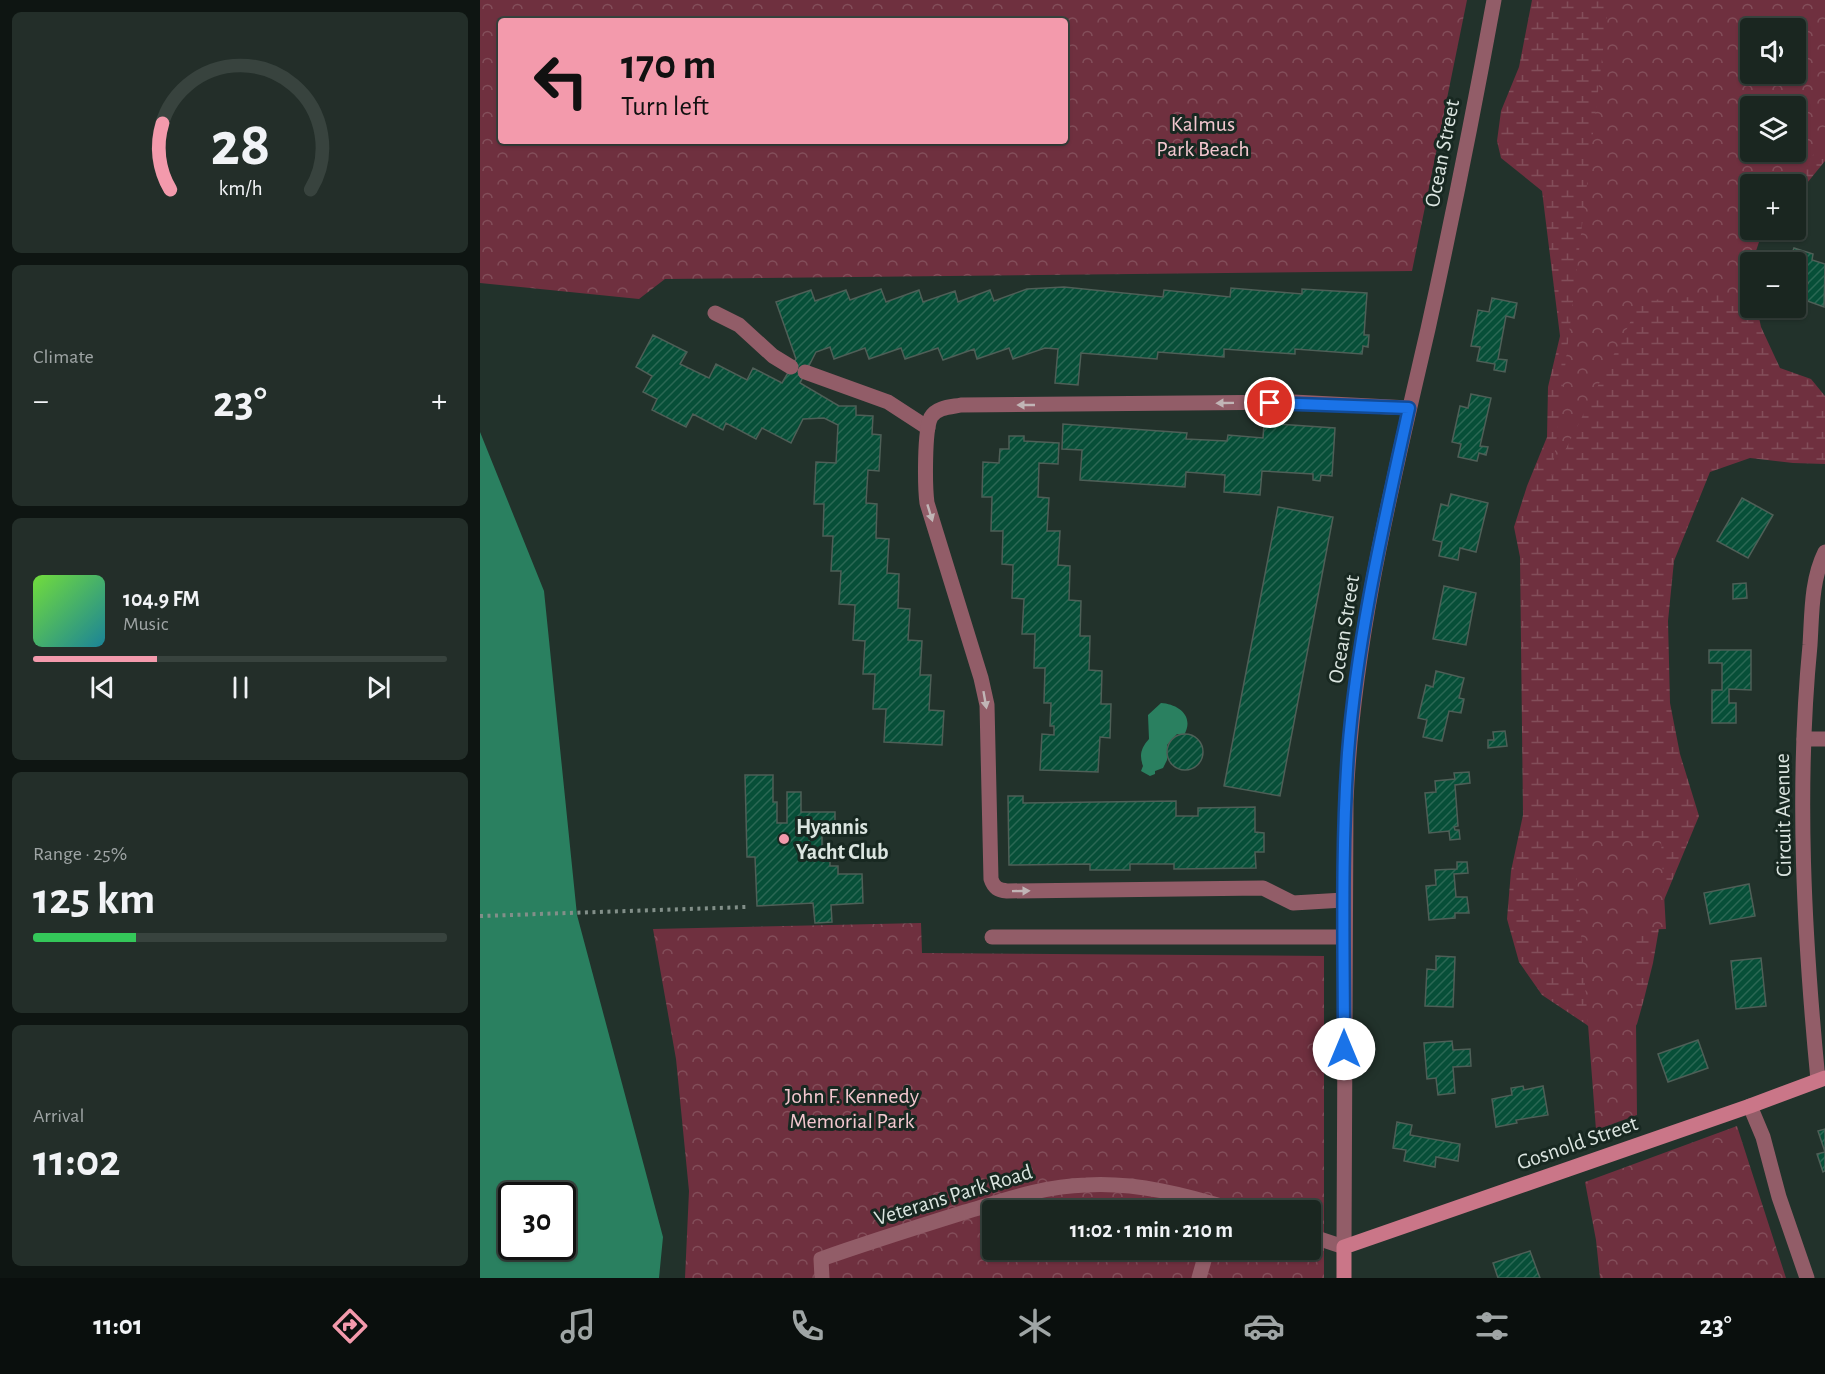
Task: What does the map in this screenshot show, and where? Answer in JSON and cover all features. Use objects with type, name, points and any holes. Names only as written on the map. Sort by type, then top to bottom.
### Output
[{"type":"main road","name":"Gosnold Street","points":[[1344,1247],[1822,1079]]},
{"type":"main road","name":"Ocean Street","points":[[1344,1247],[1344,1278]]},
{"type":"street","name":"Ocean Street","points":[[1344,1247],[1344,900],[1348,766],[1354,693],[1382,535],[1440,274],[1494,0]]},
{"type":"street","points":[[715,313],[740,325],[773,356],[798,370],[888,402],[928,428]]},
{"type":"street","points":[[1344,900],[1293,903],[1263,888],[1007,891],[998,890],[993,885],[987,705],[981,678],[927,503],[928,428],[931,417],[939,410],[961,405],[1293,402],[1409,408]]},
{"type":"street","name":"Circuit Avenue","points":[[1822,1079],[1810,998],[1804,845],[1804,739],[1814,585],[1825,552]]},
{"type":"street","points":[[1804,739],[1825,739]]},
{"type":"street","points":[[992,937],[1344,937]]},
{"type":"street","points":[[1750,1106],[1763,1137],[1779,1197],[1807,1278]]},
{"type":"street","name":"Veterans Park Road","points":[[1009,1200],[1043,1190],[1086,1185],[1116,1185],[1197,1200]]},
{"type":"street","name":"Veterans Park Road","points":[[822,1278],[821,1259],[889,1235],[982,1208]]},
{"type":"street","points":[[1321,1239],[1344,1247]]},
{"type":"street","points":[[1199,1278],[1204,1260]]},
{"type":"path","points":[[480,916],[746,907]]},
{"type":"green space","name":"Kalmus Park Beach","points":[[480,0],[1467,0],[1412,271],[665,279],[639,299],[480,283]]},
{"type":"green space","points":[[1532,0],[1825,0],[1825,161],[1806,184],[1806,174],[1740,174],[1740,240],[1750,240],[1750,252],[1740,252],[1740,318],[1759,318],[1780,368],[1811,379],[1825,396],[1825,464],[1750,458],[1710,472],[1674,561],[1668,621],[1670,703],[1680,754],[1699,816],[1664,900],[1644,999],[1637,1024],[1624,1043],[1590,1027],[1542,995],[1519,962],[1507,919],[1511,871],[1523,815],[1520,557],[1514,527],[1527,486],[1547,437],[1548,387],[1560,336],[1542,191],[1501,158],[1497,141],[1501,111],[1519,67]]},
{"type":"green space","points":[[1609,0],[1825,0],[1825,145],[1806,161],[1806,96],[1740,96],[1740,162],[1805,162],[1791,174],[1740,174],[1740,240],[1760,240],[1756,252],[1740,252],[1740,293],[1642,299],[1552,476]]},
{"type":"green space","points":[[1574,840],[1661,841],[1666,929],[1635,930],[1637,1115],[1596,1130]]},
{"type":"green space","name":"John F. Kennedy Memorial Park","points":[[921,923],[922,953],[1324,956],[1324,1278],[685,1278],[689,1191],[676,1059],[653,929]]},
{"type":"green space","points":[[1737,1126],[1786,1278],[1600,1278],[1596,1240],[1585,1182]]},
{"type":"shaded area","points":[[480,432],[544,591],[577,915],[663,1237],[659,1278],[480,1278]]},
{"type":"shaded area","points":[[1161,703],[1183,712],[1187,728],[1184,735],[1177,734],[1167,745],[1167,760],[1163,768],[1150,776],[1141,771],[1143,766],[1141,758],[1144,745],[1149,739],[1148,715]]},
{"type":"building","points":[[1794,248],[1813,254],[1812,260],[1825,264],[1824,307],[1806,300],[1808,283],[1806,282],[1806,252],[1793,252]]},
{"type":"building","points":[[1064,287],[1163,297],[1164,290],[1230,297],[1231,288],[1302,294],[1302,289],[1367,293],[1364,335],[1369,335],[1368,347],[1363,346],[1362,354],[1295,349],[1295,354],[1224,349],[1224,357],[1158,352],[1157,359],[1081,353],[1078,385],[1055,383],[1058,349],[1045,348],[1013,359],[1009,348],[977,359],[974,349],[943,360],[938,348],[905,359],[901,348],[869,359],[865,348],[834,359],[830,347],[816,352],[800,383],[839,406],[856,406],[856,415],[873,416],[872,434],[881,435],[879,471],[868,470],[866,503],[877,504],[876,538],[889,539],[887,573],[899,574],[898,608],[910,609],[908,640],[922,641],[920,675],[931,675],[929,710],[944,711],[942,745],[884,742],[886,709],[873,709],[875,674],[863,674],[865,641],[853,640],[855,605],[839,604],[841,571],[831,571],[833,536],[823,536],[824,504],[814,504],[816,462],[836,463],[838,425],[824,418],[803,419],[791,443],[762,428],[756,439],[726,423],[723,430],[693,414],[686,427],[652,410],[657,399],[643,392],[652,376],[636,367],[653,335],[687,352],[680,364],[709,378],[716,364],[747,380],[753,368],[782,383],[796,359],[776,302],[811,290],[815,301],[846,290],[850,300],[881,289],[886,302],[919,290],[923,302],[955,291],[958,302],[990,290],[994,301],[1027,289]]},
{"type":"building","points":[[1492,298],[1517,303],[1514,318],[1506,316],[1498,359],[1507,360],[1505,372],[1494,370],[1495,364],[1477,361],[1480,347],[1471,346],[1478,310],[1489,312]]},
{"type":"building","points":[[1471,394],[1491,398],[1480,446],[1488,447],[1486,455],[1479,453],[1477,461],[1458,457],[1461,444],[1452,442],[1460,406],[1468,408]]},
{"type":"building","points":[[1264,423],[1335,428],[1332,476],[1321,475],[1320,481],[1313,480],[1313,474],[1262,471],[1260,495],[1224,492],[1225,475],[1186,472],[1185,487],[1080,480],[1082,450],[1062,449],[1063,424],[1187,433],[1186,439],[1227,441],[1228,435],[1263,438]]},
{"type":"building","points":[[1009,436],[1024,436],[1024,441],[1059,443],[1058,464],[1039,463],[1038,497],[1049,498],[1047,531],[1060,531],[1058,565],[1070,566],[1069,600],[1081,601],[1080,636],[1090,636],[1089,670],[1102,671],[1101,704],[1111,704],[1110,738],[1100,737],[1098,772],[1040,770],[1042,734],[1054,735],[1054,726],[1050,726],[1051,703],[1044,703],[1045,668],[1034,668],[1035,634],[1022,634],[1024,599],[1012,598],[1013,565],[1002,564],[1003,531],[991,531],[992,497],[982,497],[983,462],[999,463],[1000,449],[1009,449]]},
{"type":"building","points":[[1451,494],[1488,503],[1476,552],[1460,548],[1458,560],[1439,556],[1442,542],[1433,540],[1441,504],[1448,506]]},
{"type":"building","points":[[1742,498],[1773,515],[1748,558],[1717,541]]},
{"type":"building","points":[[1278,507],[1333,517],[1280,796],[1224,786]]},
{"type":"building","points":[[1746,583],[1747,598],[1733,599],[1733,584]]},
{"type":"building","points":[[1444,586],[1476,593],[1466,645],[1433,639]]},
{"type":"building","points":[[1709,650],[1751,650],[1751,690],[1729,689],[1729,703],[1736,703],[1736,723],[1712,723],[1712,690],[1722,690],[1722,663],[1709,663]]},
{"type":"building","points":[[1436,671],[1464,678],[1459,698],[1464,699],[1461,713],[1449,711],[1442,741],[1423,737],[1427,720],[1418,718],[1426,685],[1433,687]]},
{"type":"building","points":[[1505,731],[1507,746],[1488,748],[1488,740],[1494,740],[1493,732]]},
{"type":"building","points":[[1185,734],[1198,739],[1203,752],[1198,765],[1185,770],[1172,765],[1167,752],[1172,739]]},
{"type":"building","points":[[1469,772],[1470,783],[1455,785],[1458,826],[1454,827],[1455,830],[1459,830],[1460,839],[1450,840],[1449,831],[1429,833],[1425,793],[1436,792],[1435,781],[1455,779],[1454,773]]},
{"type":"building","name":"Hyannis Yacht Club","points":[[745,775],[773,775],[773,802],[777,802],[777,823],[787,823],[787,792],[801,792],[801,812],[835,812],[835,823],[822,823],[822,854],[830,854],[830,866],[838,866],[838,874],[862,874],[863,903],[831,905],[832,922],[815,923],[813,903],[757,906],[755,857],[747,857]]},
{"type":"building","points":[[1008,796],[1023,796],[1023,803],[1176,801],[1176,816],[1198,816],[1198,808],[1255,807],[1255,832],[1264,833],[1264,852],[1255,852],[1256,868],[1174,869],[1174,864],[1130,864],[1130,870],[1090,870],[1090,864],[1009,865]]},
{"type":"building","points":[[1457,862],[1467,862],[1468,873],[1454,874],[1456,897],[1467,897],[1469,913],[1455,913],[1455,918],[1429,920],[1426,886],[1436,885],[1435,870],[1457,869]]},
{"type":"building","points":[[1749,884],[1755,916],[1710,924],[1704,893]]},
{"type":"building","points":[[1436,956],[1455,957],[1453,1007],[1425,1006],[1427,969],[1436,970]]},
{"type":"building","points":[[1761,958],[1766,1006],[1736,1009],[1731,961]]},
{"type":"building","points":[[1698,1040],[1708,1068],[1668,1082],[1658,1054]]},
{"type":"building","points":[[1452,1041],[1453,1050],[1470,1049],[1471,1066],[1453,1067],[1455,1093],[1438,1095],[1436,1078],[1427,1079],[1424,1043]]},
{"type":"building","points":[[1523,1086],[1524,1090],[1543,1086],[1548,1115],[1516,1120],[1517,1123],[1496,1127],[1492,1099],[1512,1095],[1511,1088]]},
{"type":"building","points":[[1397,1122],[1412,1125],[1410,1135],[1460,1144],[1458,1161],[1436,1157],[1435,1167],[1404,1161],[1406,1150],[1393,1148]]},
{"type":"building","points":[[1825,1129],[1825,1152],[1818,1131]]},
{"type":"building","points":[[1825,1152],[1825,1171],[1823,1172],[1817,1154]]},
{"type":"building","points":[[1530,1251],[1540,1278],[1498,1278],[1493,1263]]},
{"type":"place","name":"Hyannis Yacht Club","points":[[784,839]]},
{"type":"route","points":[[1270,403],[1293,402],[1409,408],[1376,566],[1354,693],[1348,754],[1346,821],[1344,1049]]}]
